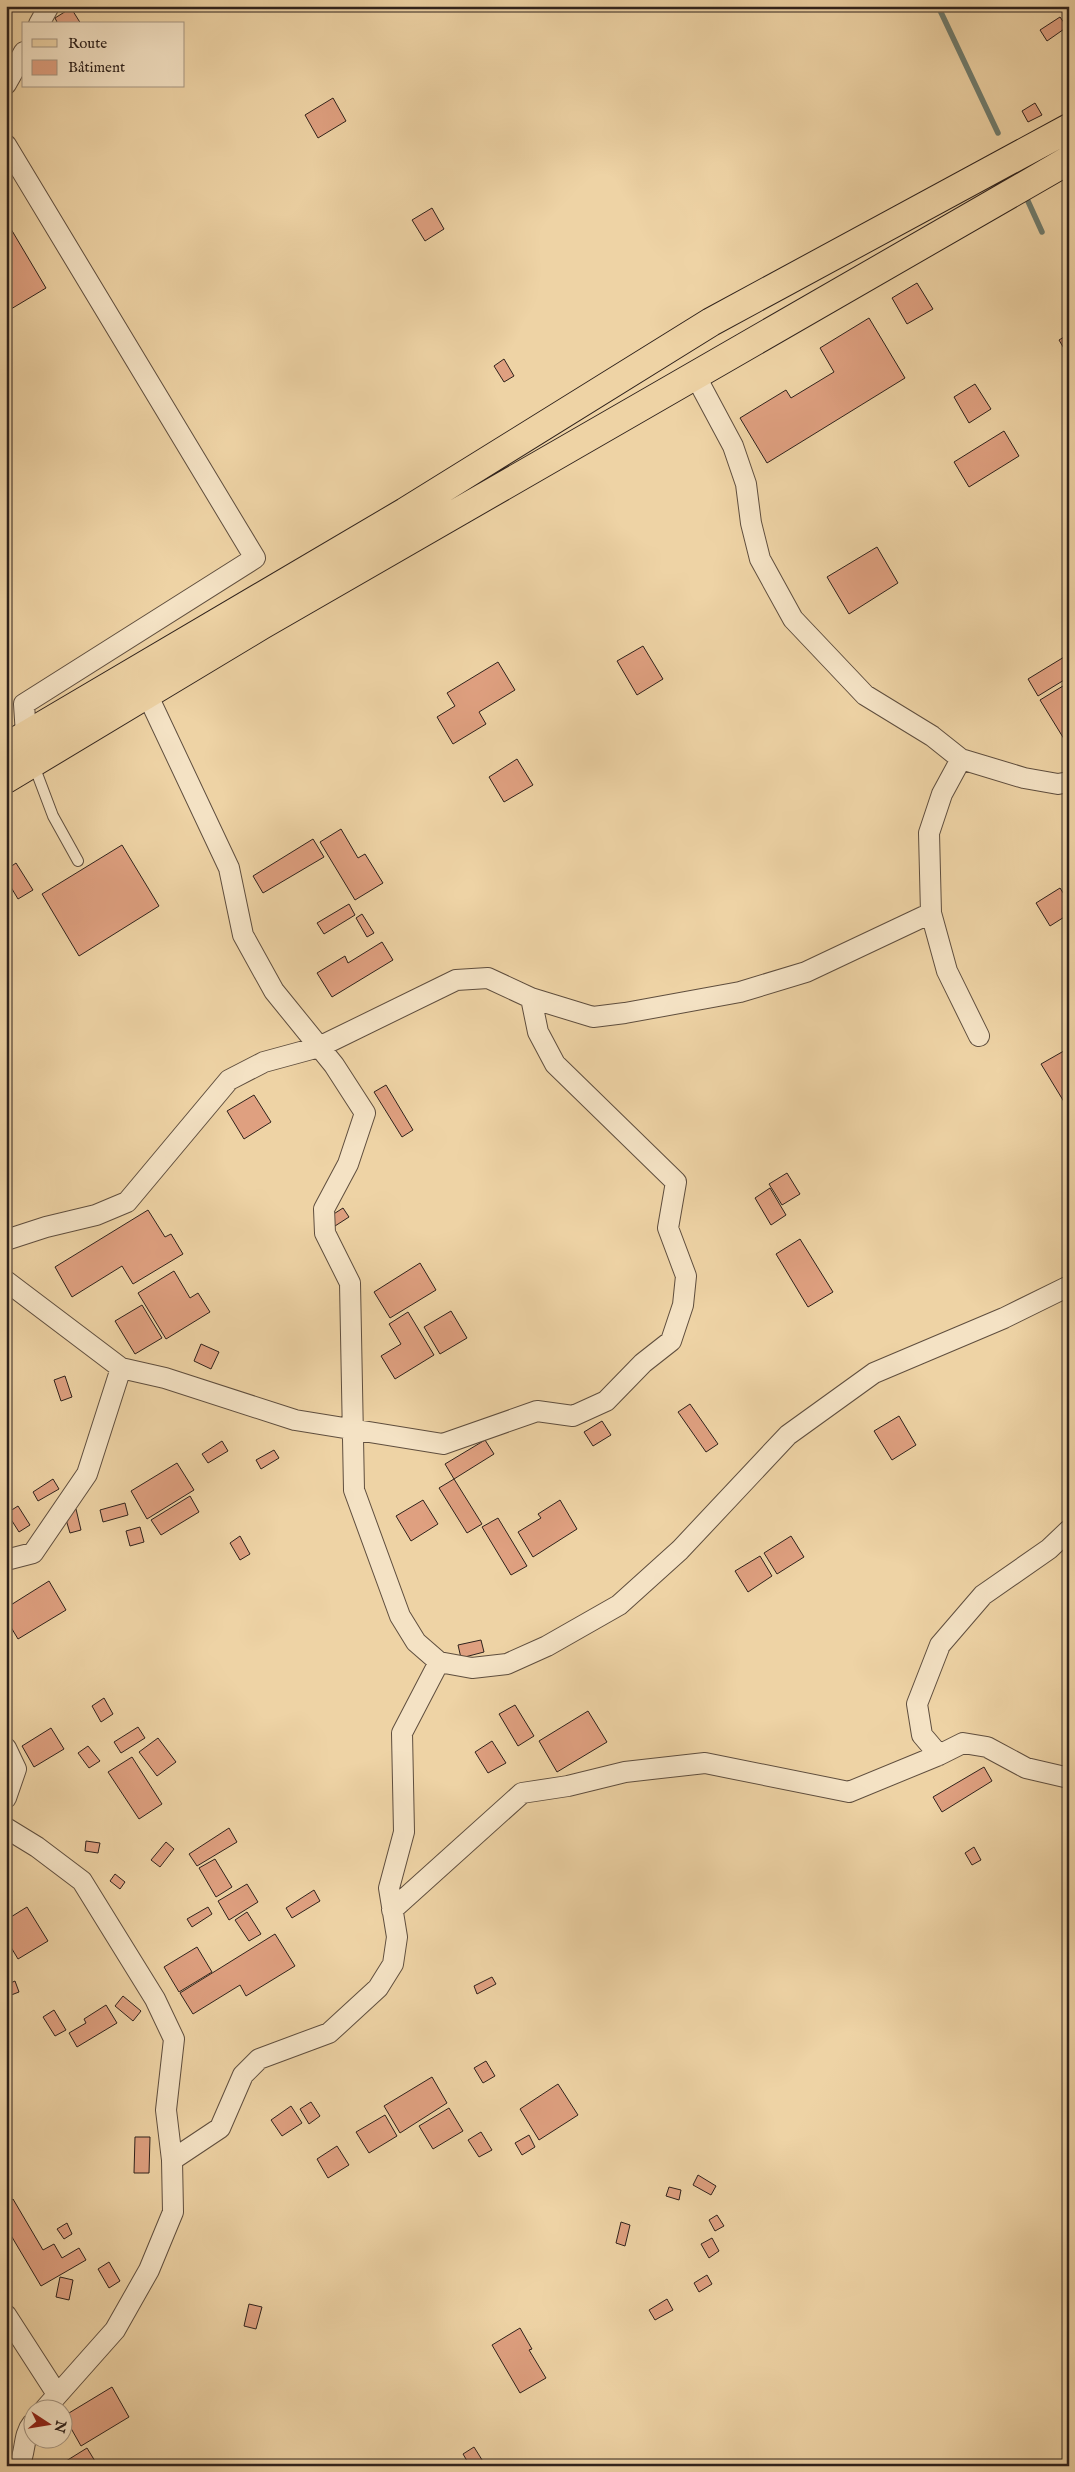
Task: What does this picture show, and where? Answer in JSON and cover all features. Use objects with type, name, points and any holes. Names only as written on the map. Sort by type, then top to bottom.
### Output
[{"type":"main road","points":[[6,779],[21,749],[711,322],[1069,128]]},
{"type":"main road","points":[[21,749],[148,694],[262,624],[1069,160]]},
{"type":"street","points":[[40,22],[49,6]]},
{"type":"street","points":[[6,84],[22,56]]},
{"type":"street","points":[[6,145],[255,558],[24,704],[21,749]]},
{"type":"street","points":[[695,375],[733,446],[746,484],[760,559],[793,619],[865,695],[932,736],[962,760],[1065,788]]},
{"type":"street","points":[[148,694],[229,868],[243,935],[274,991],[319,1047],[365,1113],[348,1164],[324,1210],[325,1234],[350,1283],[354,1490],[400,1616],[416,1642],[439,1662],[472,1668],[507,1664],[547,1646],[619,1605],[680,1550],[788,1435],[874,1372],[1004,1318],[1069,1286]]},
{"type":"street","points":[[962,760],[942,794],[929,833],[931,913],[947,971],[979,1036]]},
{"type":"street","points":[[6,1240],[46,1227],[96,1215],[127,1202],[229,1080],[264,1062],[319,1047],[456,980],[488,978],[531,998],[593,1017],[740,992],[806,972],[931,913]]},
{"type":"street","points":[[6,1281],[121,1368],[166,1378],[295,1420],[443,1444],[537,1411],[573,1416],[606,1401],[643,1363],[672,1341],[682,1305],[686,1276],[668,1228],[676,1182],[556,1064],[538,1032],[531,998]]},
{"type":"street","points":[[6,1560],[33,1553],[87,1474],[121,1368]]},
{"type":"street","points":[[939,1755],[922,1735],[917,1704],[940,1645],[983,1596],[1049,1549],[1069,1530]]},
{"type":"street","points":[[172,2160],[220,2128],[243,2075],[259,2059],[329,2033],[378,1988],[393,1964],[397,1937],[389,1888],[404,1832],[402,1733],[439,1662]]},
{"type":"street","points":[[392,1910],[522,1793],[568,1786],[625,1772],[706,1763],[849,1792],[939,1755],[962,1743],[987,1747],[1026,1768],[1069,1778]]},
{"type":"street","points":[[6,1748],[16,1769],[6,1798]]},
{"type":"street","points":[[6,1828],[37,1847],[82,1882],[156,1998],[174,2040],[166,2110],[172,2160],[173,2212],[149,2270],[114,2330],[52,2400]]},
{"type":"street","points":[[6,2315],[57,2394]]},
{"type":"street","points":[[19,2466],[24,2450]]},
{"type":"lane","points":[[21,749],[53,816],[78,861]]},
{"type":"building","points":[[71,8],[80,22],[57,22],[55,18]]},
{"type":"building","points":[[1060,17],[1067,27],[1047,41],[1040,30]]},
{"type":"building","points":[[333,98],[346,121],[318,138],[305,115]]},
{"type":"building","points":[[1035,103],[1042,115],[1028,122],[1022,111]]},
{"type":"building","points":[[432,208],[444,229],[425,241],[412,220]]},
{"type":"building","points":[[11,229],[46,288],[6,312],[6,232]]},
{"type":"building","points":[[917,283],[933,309],[907,324],[892,298]]},
{"type":"building","points":[[869,318],[905,378],[767,463],[740,418],[786,390],[791,398],[834,372],[820,348]]},
{"type":"building","points":[[1069,334],[1069,357],[1059,340]]},
{"type":"building","points":[[504,359],[514,376],[504,382],[494,366]]},
{"type":"building","points":[[975,384],[991,409],[969,423],[954,397]]},
{"type":"building","points":[[1004,431],[1019,456],[969,487],[954,462]]},
{"type":"building","points":[[877,547],[898,583],[849,614],[827,577]]},
{"type":"building","points":[[643,646],[663,679],[637,695],[617,661]]},
{"type":"building","points":[[1069,654],[1069,677],[1038,696],[1028,679]]},
{"type":"building","points":[[498,662],[515,690],[479,712],[486,724],[453,744],[437,717],[455,706],[447,693]]},
{"type":"building","points":[[1063,686],[1069,696],[1069,747],[1040,700]]},
{"type":"building","points":[[517,759],[533,785],[504,802],[489,777]]},
{"type":"building","points":[[341,829],[358,858],[365,854],[383,883],[355,900],[320,842]]},
{"type":"building","points":[[313,839],[324,857],[263,893],[253,876]]},
{"type":"building","points":[[122,845],[159,906],[79,956],[42,894]]},
{"type":"building","points":[[16,863],[33,890],[18,899],[6,879],[6,870]]},
{"type":"building","points":[[1060,888],[1069,902],[1069,914],[1050,926],[1036,903]]},
{"type":"building","points":[[349,904],[355,915],[324,934],[317,923]]},
{"type":"building","points":[[362,914],[374,933],[367,937],[356,918]]},
{"type":"building","points":[[382,942],[393,960],[332,997],[317,973],[345,956],[348,963]]},
{"type":"building","points":[[1069,1048],[1069,1110],[1041,1064]]},
{"type":"building","points":[[386,1085],[413,1130],[402,1137],[374,1092]]},
{"type":"building","points":[[254,1095],[271,1122],[244,1139],[227,1111]]},
{"type":"building","points":[[787,1173],[800,1194],[782,1205],[769,1184]]},
{"type":"building","points":[[770,1188],[786,1215],[771,1225],[755,1198]]},
{"type":"building","points":[[343,1208],[349,1217],[335,1226],[329,1217]]},
{"type":"building","points":[[148,1210],[165,1237],[171,1234],[183,1254],[133,1284],[122,1266],[72,1297],[55,1267]]},
{"type":"building","points":[[800,1239],[833,1292],[808,1307],[776,1254]]},
{"type":"building","points":[[420,1263],[436,1290],[390,1318],[374,1292]]},
{"type":"building","points":[[174,1271],[190,1298],[198,1293],[210,1312],[166,1339],[138,1293]]},
{"type":"building","points":[[142,1305],[162,1338],[135,1354],[115,1321]]},
{"type":"building","points":[[451,1311],[467,1338],[440,1354],[424,1327]]},
{"type":"building","points":[[408,1312],[434,1355],[395,1379],[381,1356],[401,1344],[389,1324]]},
{"type":"building","points":[[201,1344],[219,1352],[211,1369],[194,1361]]},
{"type":"building","points":[[65,1376],[72,1397],[61,1401],[54,1380]]},
{"type":"building","points":[[690,1404],[718,1444],[706,1452],[678,1412]]},
{"type":"building","points":[[899,1416],[916,1445],[892,1460],[874,1431]]},
{"type":"building","points":[[602,1421],[611,1435],[593,1446],[584,1432]]},
{"type":"building","points":[[485,1440],[494,1454],[454,1479],[445,1464]]},
{"type":"building","points":[[222,1441],[228,1451],[208,1463],[202,1454]]},
{"type":"building","points":[[274,1450],[279,1458],[261,1469],[256,1460]]},
{"type":"building","points":[[177,1463],[194,1490],[147,1519],[131,1491]]},
{"type":"building","points":[[53,1479],[59,1489],[38,1501],[33,1492]]},
{"type":"building","points":[[454,1479],[482,1524],[467,1533],[439,1488]]},
{"type":"building","points":[[190,1496],[199,1512],[161,1535],[151,1520]]},
{"type":"building","points":[[423,1500],[438,1524],[411,1541],[396,1516]]},
{"type":"building","points":[[560,1500],[577,1529],[533,1557],[518,1532],[541,1518],[538,1514]]},
{"type":"building","points":[[125,1503],[128,1515],[103,1522],[100,1510]]},
{"type":"building","points":[[18,1506],[30,1525],[19,1532],[7,1513]]},
{"type":"building","points":[[76,1509],[81,1530],[70,1533],[64,1513]]},
{"type":"building","points":[[498,1518],[527,1566],[511,1575],[482,1527]]},
{"type":"building","points":[[140,1527],[144,1542],[130,1546],[126,1531]]},
{"type":"building","points":[[240,1536],[250,1554],[240,1560],[230,1543]]},
{"type":"building","points":[[791,1536],[804,1557],[777,1574],[764,1553]]},
{"type":"building","points":[[760,1556],[772,1576],[748,1592],[735,1571]]},
{"type":"building","points":[[49,1581],[66,1610],[18,1639],[6,1619],[6,1608]]},
{"type":"building","points":[[481,1640],[484,1652],[461,1658],[458,1645]]},
{"type":"building","points":[[104,1698],[113,1714],[101,1722],[92,1706]]},
{"type":"building","points":[[515,1705],[534,1736],[518,1746],[499,1714]]},
{"type":"building","points":[[588,1711],[607,1742],[557,1772],[539,1741]]},
{"type":"building","points":[[138,1727],[145,1738],[121,1753],[114,1742]]},
{"type":"building","points":[[51,1728],[64,1749],[34,1767],[22,1746]]},
{"type":"building","points":[[158,1738],[176,1762],[157,1776],[139,1752]]},
{"type":"building","points":[[492,1741],[506,1763],[488,1773],[475,1752]]},
{"type":"building","points":[[88,1746],[100,1761],[89,1768],[78,1753]]},
{"type":"building","points":[[132,1757],[162,1804],[139,1819],[108,1772]]},
{"type":"building","points":[[984,1767],[992,1781],[942,1812],[933,1797]]},
{"type":"building","points":[[229,1828],[237,1842],[197,1866],[189,1854]]},
{"type":"building","points":[[86,1841],[100,1843],[98,1853],[85,1851]]},
{"type":"building","points":[[166,1842],[174,1849],[160,1867],[151,1860]]},
{"type":"building","points":[[974,1847],[981,1860],[972,1865],[965,1853]]},
{"type":"building","points":[[215,1859],[232,1887],[216,1897],[199,1868]]},
{"type":"building","points":[[115,1874],[125,1882],[120,1889],[110,1881]]},
{"type":"building","points":[[247,1884],[258,1902],[229,1920],[218,1901]]},
{"type":"building","points":[[314,1890],[320,1901],[292,1918],[286,1908]]},
{"type":"building","points":[[27,1907],[48,1941],[18,1959],[6,1939],[6,1920]]},
{"type":"building","points":[[208,1907],[212,1914],[192,1927],[187,1919]]},
{"type":"building","points":[[247,1912],[261,1934],[249,1941],[235,1920]]},
{"type":"building","points":[[275,1934],[295,1966],[246,1996],[240,1985],[193,2014],[180,1993]]},
{"type":"building","points":[[197,1947],[212,1972],[179,1992],[164,1967]]},
{"type":"building","points":[[492,1977],[496,1984],[477,1994],[474,1986]]},
{"type":"building","points":[[15,1981],[19,1992],[6,1997],[6,1985]]},
{"type":"building","points":[[123,1996],[141,2011],[133,2021],[115,2006]]},
{"type":"building","points":[[106,2005],[117,2023],[77,2047],[69,2033],[86,2023],[84,2019]]},
{"type":"building","points":[[54,2010],[66,2030],[55,2036],[43,2017]]},
{"type":"building","points":[[486,2061],[495,2076],[483,2083],[474,2068]]},
{"type":"building","points":[[432,2077],[447,2103],[400,2133],[384,2106]]},
{"type":"building","points":[[558,2084],[578,2115],[539,2140],[520,2109]]},
{"type":"building","points":[[311,2102],[320,2116],[309,2124],[300,2109]]},
{"type":"building","points":[[291,2106],[302,2123],[282,2136],[271,2120]]},
{"type":"building","points":[[449,2108],[463,2131],[433,2149],[419,2126]]},
{"type":"building","points":[[385,2115],[397,2136],[369,2153],[356,2132]]},
{"type":"building","points":[[481,2132],[492,2150],[479,2157],[468,2140]]},
{"type":"building","points":[[529,2135],[535,2147],[522,2155],[515,2143]]},
{"type":"building","points":[[135,2137],[150,2137],[149,2173],[134,2173]]},
{"type":"building","points":[[337,2146],[349,2165],[328,2178],[317,2159]]},
{"type":"building","points":[[698,2175],[716,2186],[711,2195],[693,2185]]},
{"type":"building","points":[[669,2187],[681,2190],[679,2200],[666,2196]]},
{"type":"building","points":[[13,2199],[43,2250],[54,2244],[62,2258],[79,2248],[86,2260],[41,2286],[6,2227],[6,2203]]},
{"type":"building","points":[[717,2215],[724,2226],[715,2231],[709,2220]]},
{"type":"building","points":[[621,2222],[630,2225],[625,2246],[616,2243]]},
{"type":"building","points":[[67,2223],[72,2234],[64,2239],[57,2229]]},
{"type":"building","points":[[712,2238],[719,2251],[709,2258],[701,2244]]},
{"type":"building","points":[[109,2262],[120,2281],[109,2288],[98,2269]]},
{"type":"building","points":[[707,2275],[712,2284],[699,2292],[694,2283]]},
{"type":"building","points":[[60,2277],[73,2280],[69,2300],[56,2297]]},
{"type":"building","points":[[667,2299],[673,2310],[655,2320],[649,2310]]},
{"type":"building","points":[[249,2304],[262,2307],[256,2329],[244,2326]]},
{"type":"building","points":[[520,2328],[532,2349],[529,2350],[546,2378],[520,2393],[492,2345]]},
{"type":"building","points":[[112,2387],[129,2417],[81,2446],[72,2430],[72,2411]]},
{"type":"building","points":[[474,2447],[484,2463],[480,2466],[470,2466],[463,2454]]},
{"type":"building","points":[[87,2448],[98,2466],[58,2466]]},
{"type":"waterway","points":[[938,6],[998,133]]},
{"type":"waterway","points":[[1027,199],[1042,232]]}]
